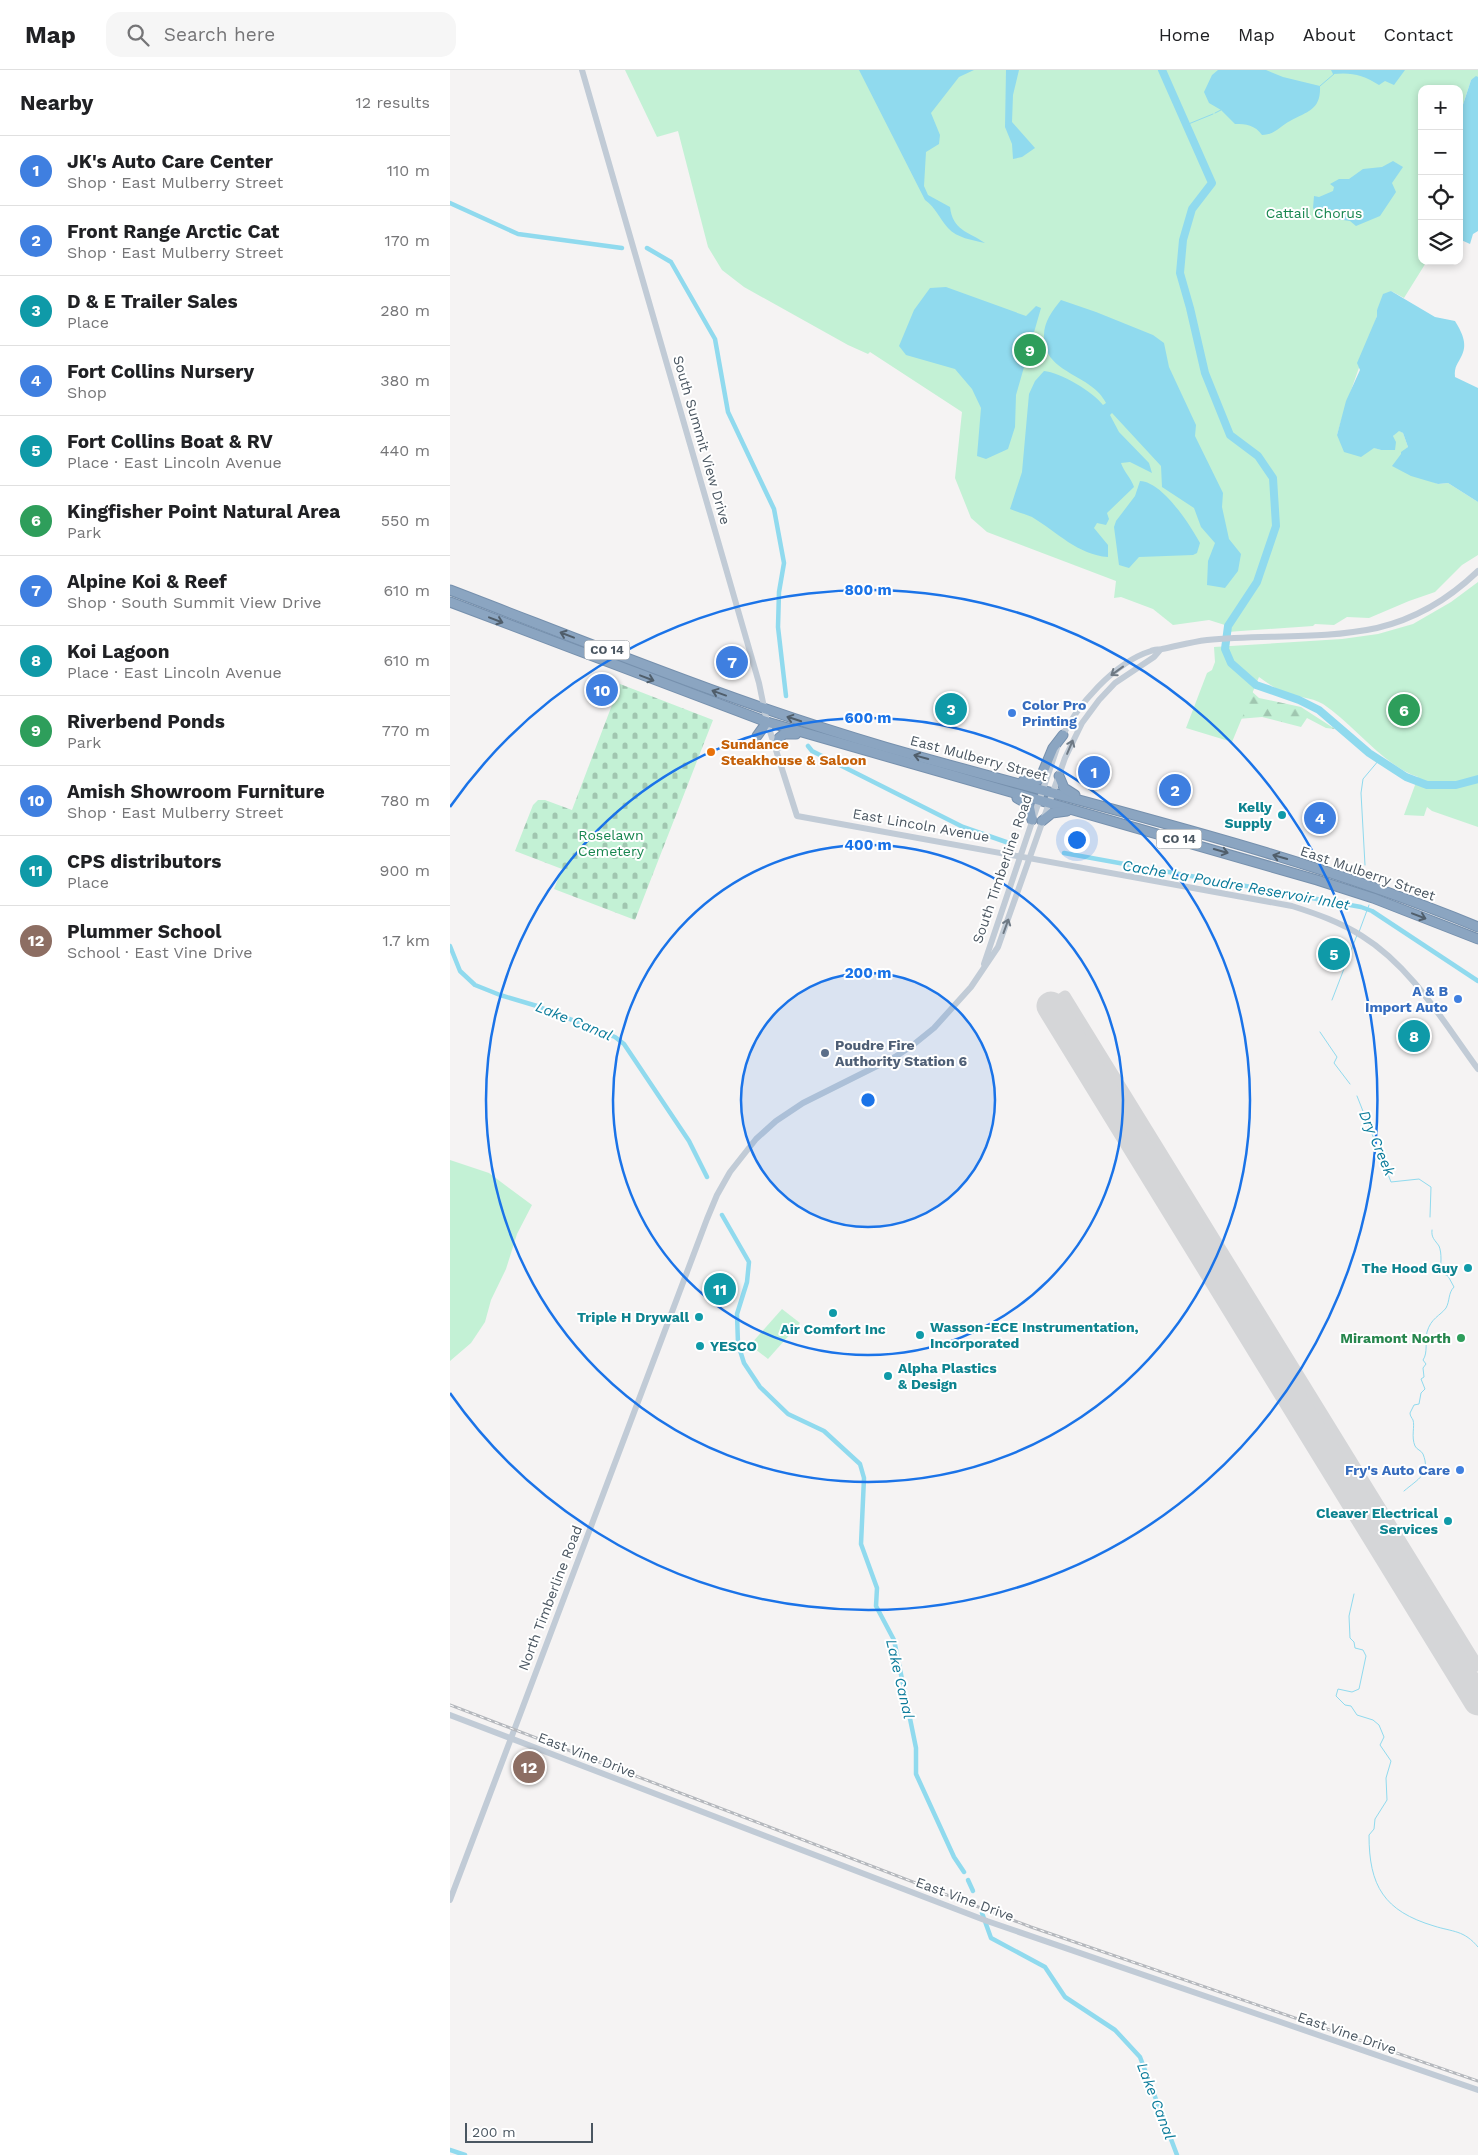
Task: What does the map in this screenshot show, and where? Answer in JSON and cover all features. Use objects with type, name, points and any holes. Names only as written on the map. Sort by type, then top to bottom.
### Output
[{"type":"highway","name":"East Mulberry Street","points":[[450,590],[765,709],[884,746],[1304,864],[1478,927]]},
{"type":"highway","name":"East Mulberry Street","points":[[450,602],[768,722],[1318,880],[1373,898],[1478,939]]},
{"type":"highway","points":[[757,736],[768,722]]},
{"type":"highway","points":[[777,746],[781,735],[786,733],[823,739]]},
{"type":"highway","points":[[946,763],[1034,782],[1041,777],[1053,748],[1063,735]]},
{"type":"highway","points":[[927,769],[940,776],[1024,800],[1031,809],[1032,820]]},
{"type":"highway","points":[[1059,776],[1064,788],[1074,795],[1151,817],[1165,824]]},
{"type":"highway","points":[[1042,821],[1052,813],[1064,811],[1142,829]]},
{"type":"main road","name":"South Summit View Drive","points":[[582,70],[768,722],[777,746],[797,816]]},
{"type":"main road","name":"South Timberline Road","points":[[983,968],[1019,856],[1063,735],[1083,703],[1106,678],[1152,650],[1207,640],[1349,632],[1377,628],[1432,606],[1454,592],[1478,571]]},
{"type":"main road","name":"South Timberline Road","points":[[713,1203],[744,1153],[776,1121],[803,1103],[887,1061],[914,1045],[934,1028],[971,987],[998,947],[1042,821],[1075,736],[1098,700],[1115,683],[1154,657],[1160,650]]},
{"type":"main road","name":"East Lincoln Avenue","points":[[797,816],[1292,906],[1319,914],[1358,934],[1384,952],[1403,970],[1478,1069]]},
{"type":"main road","name":"North Timberline Road","points":[[450,1900],[713,1203]]},
{"type":"main road","name":"East Vine Drive","points":[[450,1715],[978,1918],[1478,2090]]},
{"type":"green space","name":"Cattail Chorus","points":[[625,70],[1478,70],[1478,77],[1471,80],[1463,105],[1463,85],[1418,85],[1418,265],[1425,265],[1404,298],[1391,291],[1377,310],[1377,316],[1337,435],[1381,450],[1394,450],[1393,436],[1398,430],[1403,433],[1408,447],[1393,466],[1438,484],[1448,483],[1478,502],[1478,555],[1462,565],[1435,592],[1369,618],[1347,617],[1334,625],[1315,624],[1313,626],[1227,632],[1228,626],[1209,620],[1173,625],[1153,609],[1121,597],[1114,598],[1116,581],[987,532],[971,518],[955,478],[962,412],[870,352],[868,354],[848,345],[744,287],[722,270],[708,247],[678,131],[657,137]]},
{"type":"green space","points":[[1478,582],[1478,827],[1432,811],[1427,807],[1424,816],[1404,815],[1418,777],[1392,763],[1323,704],[1279,690],[1259,677],[1232,742],[1186,728],[1207,673],[1212,670],[1215,662],[1214,647],[1342,639],[1378,634],[1413,624],[1451,602]]},
{"type":"green space","points":[[1228,670],[1259,698],[1301,707],[1335,729],[1326,728],[1307,718],[1301,727],[1262,717],[1202,722]]},
{"type":"green space","name":"Roselawn Cemetery","points":[[620,684],[713,720],[635,920],[554,889],[562,869],[515,851],[533,805],[538,800],[545,800],[572,810]]},
{"type":"green space","points":[[450,1160],[489,1173],[532,1205],[517,1234],[506,1269],[491,1300],[485,1322],[471,1343],[450,1361]]},
{"type":"green space","points":[[782,1309],[800,1323],[768,1359],[750,1345]]},
{"type":"water","points":[[859,70],[974,70],[959,77],[931,113],[940,135],[939,144],[926,152],[924,186],[928,195],[950,207],[954,221],[962,230],[985,243],[956,234],[925,200]]},
{"type":"water","points":[[1006,70],[1019,70],[1013,95],[1012,122],[1035,148],[1022,157],[1013,159],[1012,144],[1005,127]]},
{"type":"water","points":[[1218,70],[1266,70],[1283,77],[1320,86],[1320,94],[1316,105],[1308,112],[1286,123],[1274,132],[1262,135],[1250,126],[1235,124],[1221,110],[1209,103],[1204,92],[1212,75]]},
{"type":"water","points":[[1331,70],[1405,70],[1394,85],[1385,81],[1379,85],[1357,75],[1346,73],[1333,74]]},
{"type":"water","points":[[1476,76],[1478,77],[1478,231],[1473,234],[1470,244],[1463,241],[1463,105],[1471,80]]},
{"type":"water","points":[[1393,161],[1403,167],[1392,183],[1396,192],[1380,216],[1356,226],[1350,221],[1322,217],[1313,208],[1314,196],[1319,197],[1333,191],[1334,187],[1330,184],[1339,179],[1349,179],[1363,169],[1382,167]]},
{"type":"water","points":[[946,287],[1026,316],[1036,306],[1041,308],[1016,395],[1015,427],[1008,449],[986,459],[977,456],[981,408],[972,389],[955,369],[906,355],[899,346],[914,310],[930,288]]},
{"type":"water","points":[[1391,291],[1435,317],[1455,321],[1461,333],[1464,351],[1456,368],[1455,377],[1478,388],[1478,502],[1448,483],[1438,484],[1411,476],[1392,466],[1401,452],[1408,447],[1403,433],[1399,431],[1393,436],[1396,442],[1395,450],[1374,448],[1361,457],[1344,452],[1337,435],[1346,401],[1360,370],[1357,363],[1377,316],[1377,310],[1383,294]]},
{"type":"water","points":[[1061,300],[1153,335],[1164,343],[1169,367],[1196,425],[1195,436],[1223,493],[1222,507],[1229,539],[1241,554],[1238,571],[1225,588],[1207,585],[1208,561],[1215,543],[1201,527],[1194,508],[1162,487],[1161,466],[1112,413],[1110,415],[1119,432],[1149,463],[1152,473],[1130,462],[1121,463],[1134,487],[1107,513],[1109,519],[1106,525],[1097,523],[1094,528],[1108,545],[1108,557],[1087,552],[1068,542],[1032,517],[1010,509],[1022,472],[1029,394],[1035,381],[1044,371],[1067,379],[1092,394],[1103,405],[1106,403],[1091,386],[1060,367],[1046,350],[1045,327],[1051,313]]},
{"type":"water","points":[[1140,481],[1149,483],[1158,489],[1175,506],[1200,543],[1197,553],[1193,555],[1139,557],[1129,568],[1119,565],[1114,527],[1116,521],[1135,496]]},
{"type":"waterway","points":[[1162,70],[1212,183],[1192,209],[1183,240],[1180,273],[1205,373],[1230,435],[1258,456],[1273,478],[1276,526],[1257,582],[1228,626],[1225,649],[1231,663],[1256,685],[1299,700],[1319,710],[1369,753],[1406,777],[1427,785],[1456,785],[1478,779]]},
{"type":"waterway","points":[[1320,86],[1334,74]]},
{"type":"waterway","points":[[1215,113],[1221,110]]},
{"type":"waterway","points":[[1186,125],[1213,114]]},
{"type":"waterway","name":"Cache La Poudre Reservoir Inlet","points":[[450,203],[518,234],[622,248]]},
{"type":"waterway","name":"Cache La Poudre Reservoir Inlet","points":[[647,248],[671,262],[715,339],[728,412],[774,509],[784,563],[779,592],[778,627],[786,696]]},
{"type":"waterway","name":"Cache La Poudre Reservoir Inlet","points":[[808,746],[812,751],[963,827],[1009,843]]},
{"type":"waterway","name":"Dry Creek","points":[[1365,865],[1361,793],[1363,779],[1379,760]]},
{"type":"waterway","name":"Cache La Poudre Reservoir Inlet","points":[[1064,853],[1361,907],[1372,911],[1478,981]]},
{"type":"waterway","name":"Dry Creek","points":[[1359,932],[1369,905]]},
{"type":"waterway","name":"Dry Creek","points":[[1332,1000],[1357,935]]},
{"type":"waterway","name":"Lake Canal","points":[[450,946],[460,971],[475,985],[537,1006],[615,1037],[624,1044],[689,1141],[707,1177]]},
{"type":"waterway","name":"Dry Creek","points":[[1320,1032],[1337,1057],[1334,1063],[1350,1084]]},
{"type":"waterway","name":"Dry Creek","points":[[1357,1096],[1391,1182],[1419,1179],[1431,1187],[1430,1217]]},
{"type":"waterway","name":"Lake Canal","points":[[722,1215],[749,1262],[747,1282],[737,1314],[738,1344],[744,1363],[760,1387],[788,1414],[824,1431],[860,1464],[864,1478],[861,1544],[877,1588],[876,1606],[894,1640],[916,1748],[916,1774],[954,1857],[964,1872]]},
{"type":"waterway","name":"Dry Creek","points":[[1404,1491],[1422,1476],[1425,1467],[1423,1454],[1414,1443],[1413,1420],[1410,1413],[1414,1405],[1419,1404],[1421,1393],[1425,1389],[1421,1379],[1424,1377],[1423,1368],[1426,1364],[1423,1360],[1427,1332],[1433,1320],[1446,1308],[1454,1287],[1448,1276],[1440,1272],[1441,1252],[1433,1237],[1432,1230]]},
{"type":"waterway","name":"Dry Creek","points":[[1354,1594],[1349,1616],[1350,1638],[1354,1642],[1355,1648],[1363,1650],[1366,1656],[1359,1689],[1352,1692],[1338,1689],[1336,1696],[1345,1705],[1351,1706],[1357,1715],[1373,1720],[1379,1725],[1384,1737],[1380,1745],[1391,1761],[1386,1778],[1387,1800],[1375,1819],[1374,1829],[1369,1835],[1372,1869],[1376,1882],[1391,1904],[1403,1913],[1434,1926],[1463,1934],[1478,1947]]},
{"type":"waterway","name":"Lake Canal","points":[[968,1880],[973,1891]]},
{"type":"waterway","name":"Lake Canal","points":[[982,1913],[991,1938],[1045,1967],[1065,1997],[1115,2030],[1140,2057],[1177,2155]]},
{"type":"waterway","points":[[450,2150],[465,2155]]},
{"type":"taxiway","points":[[1051,1006],[1065,996],[1478,1666]]},
{"type":"runway","points":[[1051,1006],[1478,1701]]},
{"type":"railway","points":[[450,1705],[1031,1927],[1478,2081]]},
{"type":"place","name":"Riverbend Ponds","points":[[1030,350]]},
{"type":"place","name":"Alpine Koi & Reef","points":[[732,662]]},
{"type":"place","name":"Amish Showroom Furniture","points":[[602,690]]},
{"type":"place","name":"D & E Trailer Sales","points":[[951,709]]},
{"type":"place","name":"Kingfisher Point Natural Area","points":[[1404,710]]},
{"type":"place","name":"Color Pro Printing","points":[[1012,713]]},
{"type":"place","name":"Sundance Steakhouse & Saloon","points":[[711,752]]},
{"type":"place","name":"JK's Auto Care Center","points":[[1094,772]]},
{"type":"place","name":"Front Range Arctic Cat","points":[[1175,790]]},
{"type":"place","name":"Kelly Supply","points":[[1282,815]]},
{"type":"place","name":"Fort Collins Nursery","points":[[1320,818]]},
{"type":"place","name":"Fort Collins Boat & RV","points":[[1334,954]]},
{"type":"place","name":"A & B Import Auto","points":[[1458,999]]},
{"type":"place","name":"Koi Lagoon","points":[[1414,1036]]},
{"type":"place","name":"Poudre Fire Authority Station 6","points":[[825,1053]]},
{"type":"place","name":"The Hood Guy","points":[[1468,1268]]},
{"type":"place","name":"CPS distributors","points":[[720,1289]]},
{"type":"place","name":"Air Comfort Inc","points":[[833,1313]]},
{"type":"place","name":"Triple H Drywall","points":[[699,1317]]},
{"type":"place","name":"Wasson-ECE Instrumentation, Incorporated","points":[[920,1335]]},
{"type":"place","name":"Miramont North","points":[[1461,1338]]},
{"type":"place","name":"YESCO","points":[[700,1346]]},
{"type":"place","name":"Alpha Plastics & Design","points":[[888,1376]]},
{"type":"place","name":"Fry's Auto Care","points":[[1460,1470]]},
{"type":"place","name":"Cleaver Electrical Services","points":[[1448,1521]]},
{"type":"place","name":"Plummer School","points":[[529,1767]]}]
